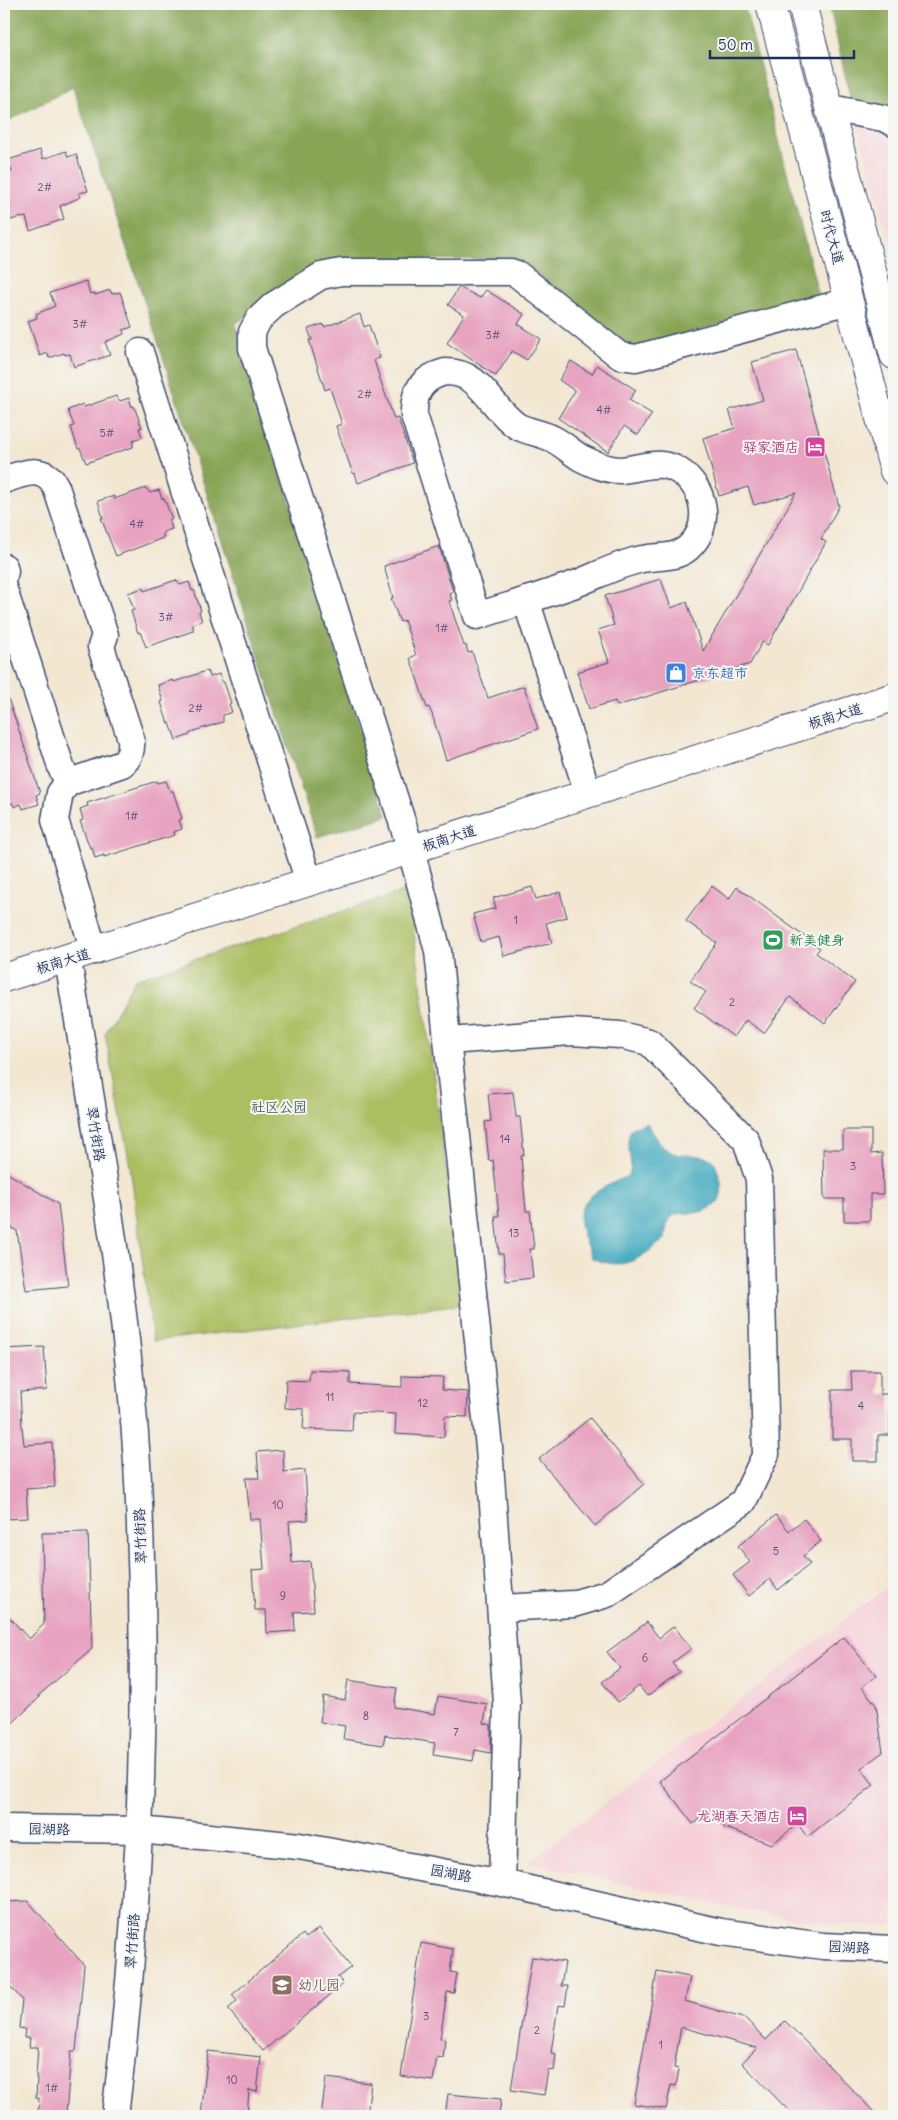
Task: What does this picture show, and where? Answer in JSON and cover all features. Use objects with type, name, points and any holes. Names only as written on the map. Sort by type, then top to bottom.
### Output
[{"type":"main road","name":"时代大道","points":[[770,4],[894,471]]},
{"type":"main road","points":[[802,4],[894,355]]},
{"type":"main road","name":"板南大道","points":[[5,976],[81,956],[894,697]]},
{"type":"street","points":[[830,108],[883,118],[894,123]]},
{"type":"street","points":[[502,1883],[507,1703],[488,1438],[438,951],[411,850],[252,348],[252,332],[259,319],[274,305],[321,276],[341,272],[511,272],[517,274],[620,356],[636,358],[849,301]]},
{"type":"street","points":[[140,352],[309,882]]},
{"type":"street","points":[[456,372],[468,376],[479,385],[498,409],[518,426],[554,439],[592,464],[619,470],[655,464],[670,466],[689,479],[701,499],[704,510],[703,524],[697,537],[688,548],[677,555],[639,559],[526,600],[477,616],[414,415],[415,396],[420,386],[436,374],[456,372]]},
{"type":"street","points":[[4,480],[33,471],[49,477],[56,487],[105,635],[101,647],[131,739],[131,752],[122,764],[69,781],[62,770],[4,590]]},
{"type":"street","points":[[4,567],[4,575]]},
{"type":"street","points":[[526,600],[588,793]]},
{"type":"street","name":"翠竹街路","points":[[69,781],[60,794],[55,820],[81,956],[125,1330],[138,1479],[144,1699],[140,1830],[125,2035],[115,2116]]},
{"type":"street","points":[[448,1041],[572,1032],[620,1035],[649,1042],[746,1140],[759,1179],[766,1454],[743,1502],[607,1594],[573,1604],[500,1608]]},
{"type":"street","name":"园湖路","points":[[4,1828],[140,1830],[299,1846],[502,1883],[721,1932],[823,1946],[894,1949]]},
{"type":"shaded area","points":[[851,101],[894,110],[894,261]]},
{"type":"shaded area","points":[[894,1582],[894,1923],[890,1926],[828,1924],[730,1908],[528,1862]]},
{"type":"green space","points":[[4,4],[744,4],[819,297],[631,349],[516,259],[332,260],[235,324],[387,816],[317,837],[159,345],[73,87],[4,123]]},
{"type":"green space","points":[[829,4],[894,4],[894,110],[851,101]]},
{"type":"green space","name":"社区公园","points":[[408,890],[465,1304],[153,1341],[130,1166],[105,1034],[135,979]]},
{"type":"water","points":[[647,1123],[661,1144],[671,1152],[702,1156],[713,1160],[722,1186],[719,1200],[714,1206],[706,1210],[695,1213],[680,1213],[672,1217],[667,1224],[665,1239],[631,1261],[614,1264],[592,1258],[583,1236],[580,1218],[581,1210],[593,1194],[629,1175],[631,1162],[628,1146],[629,1135],[632,1128]]},
{"type":"building","points":[[40,150],[43,159],[66,151],[68,157],[76,154],[88,191],[79,193],[81,197],[60,206],[64,219],[30,231],[26,217],[4,222],[4,175],[12,172],[8,160]]},
{"type":"building","points":[[86,281],[90,294],[95,293],[95,295],[110,290],[112,294],[120,292],[132,327],[123,330],[124,334],[105,342],[110,355],[74,367],[70,354],[65,355],[64,353],[49,358],[48,353],[40,356],[28,321],[37,318],[36,314],[55,306],[50,293]]},
{"type":"building","points":[[459,287],[480,298],[486,290],[524,314],[518,324],[541,339],[527,360],[512,351],[496,376],[447,343],[464,315],[448,305]]},
{"type":"building","points":[[360,314],[364,327],[369,325],[380,358],[374,360],[380,379],[394,419],[398,418],[413,463],[358,483],[336,426],[342,424],[330,388],[325,390],[309,340],[312,340],[308,329],[323,324],[324,327]]},
{"type":"building","points":[[796,350],[839,506],[821,539],[826,542],[768,645],[762,642],[750,664],[617,706],[615,701],[589,709],[577,672],[609,662],[598,630],[614,625],[605,596],[661,579],[671,608],[687,602],[703,651],[796,493],[754,505],[748,487],[719,496],[703,438],[735,428],[729,410],[763,400],[752,362]]},
{"type":"building","points":[[571,361],[592,374],[597,365],[636,390],[629,400],[652,414],[638,435],[624,426],[608,452],[558,418],[575,391],[559,380]]},
{"type":"building","points":[[116,396],[120,401],[129,398],[142,428],[139,428],[142,437],[133,440],[133,447],[86,463],[80,448],[78,449],[71,427],[74,426],[68,410],[83,404],[84,407]]},
{"type":"building","points":[[146,488],[150,493],[159,490],[172,519],[169,520],[172,529],[163,532],[163,538],[116,556],[101,518],[103,518],[98,501],[114,496],[114,499]]},
{"type":"building","points":[[439,546],[453,591],[449,593],[452,600],[449,601],[464,646],[466,645],[468,653],[472,652],[488,698],[524,686],[538,729],[446,760],[432,714],[429,707],[427,708],[410,658],[416,655],[404,620],[400,622],[391,598],[393,598],[384,566]]},
{"type":"building","points":[[176,580],[180,585],[189,582],[192,591],[194,590],[201,611],[199,612],[202,621],[193,624],[193,631],[146,647],[140,632],[138,633],[131,611],[134,610],[128,593],[143,588],[144,591]]},
{"type":"building","points":[[206,671],[210,677],[219,674],[222,682],[224,682],[232,712],[223,715],[223,722],[197,730],[190,735],[176,740],[170,723],[168,724],[158,685],[173,680],[174,682]]},
{"type":"building","points":[[4,692],[6,692],[40,793],[36,795],[39,804],[23,809],[21,804],[14,807],[13,803],[10,804],[4,787]]},
{"type":"building","points":[[157,781],[158,783],[166,781],[170,791],[173,791],[182,819],[179,820],[182,829],[174,832],[175,835],[104,857],[104,855],[95,858],[80,821],[83,820],[80,809],[88,806],[87,803]]},
{"type":"building","points":[[712,886],[729,899],[737,887],[820,948],[816,953],[855,982],[825,1023],[790,997],[764,1033],[746,1020],[734,1037],[694,1008],[706,992],[690,981],[717,943],[686,921]]},
{"type":"building","points":[[532,887],[536,899],[560,892],[567,917],[546,923],[552,943],[504,956],[499,937],[481,942],[473,914],[496,908],[493,898]]},
{"type":"building","points":[[513,1092],[516,1117],[520,1117],[524,1155],[521,1156],[526,1211],[530,1211],[534,1249],[530,1249],[533,1278],[506,1281],[503,1254],[499,1254],[495,1216],[499,1216],[493,1160],[489,1161],[485,1122],[491,1121],[488,1094]]},
{"type":"building","points":[[843,1130],[871,1130],[871,1154],[882,1153],[883,1194],[870,1194],[870,1221],[844,1221],[844,1199],[824,1199],[823,1149],[843,1149]]},
{"type":"building","points":[[4,1171],[58,1204],[68,1286],[26,1290],[17,1231],[4,1223]]},
{"type":"building","points":[[44,1347],[47,1390],[20,1392],[22,1426],[24,1445],[52,1443],[55,1487],[26,1489],[28,1518],[4,1519],[4,1349]]},
{"type":"building","points":[[310,1370],[350,1372],[350,1384],[402,1387],[402,1376],[443,1377],[442,1390],[468,1392],[467,1417],[445,1416],[444,1437],[395,1434],[396,1414],[353,1412],[352,1431],[303,1429],[304,1409],[285,1408],[286,1380],[309,1381]]},
{"type":"building","points":[[851,1371],[880,1371],[880,1394],[890,1394],[890,1435],[878,1435],[878,1461],[852,1461],[852,1439],[832,1439],[832,1390],[852,1390]]},
{"type":"building","points":[[590,1418],[644,1484],[595,1526],[539,1459]]},
{"type":"building","points":[[283,1450],[284,1472],[305,1470],[308,1520],[289,1521],[292,1563],[310,1561],[314,1611],[294,1612],[295,1631],[267,1633],[266,1610],[255,1610],[252,1570],[264,1569],[260,1519],[250,1519],[246,1478],[259,1478],[257,1452]]},
{"type":"building","points":[[776,1515],[789,1531],[804,1519],[821,1541],[803,1556],[810,1564],[778,1590],[770,1579],[749,1596],[733,1575],[750,1562],[738,1546]]},
{"type":"building","points":[[88,1532],[92,1649],[38,1696],[40,1697],[4,1731],[4,1611],[29,1639],[44,1624],[42,1533]]},
{"type":"building","points":[[647,1622],[659,1638],[674,1626],[691,1649],[672,1663],[679,1672],[647,1696],[639,1686],[618,1702],[602,1682],[620,1668],[607,1652]]},
{"type":"building","points":[[844,1637],[876,1676],[862,1687],[876,1705],[883,1752],[861,1768],[874,1785],[807,1837],[798,1824],[772,1844],[725,1828],[711,1810],[693,1824],[660,1781]]},
{"type":"building","points":[[348,1680],[397,1688],[394,1707],[435,1714],[438,1696],[487,1704],[484,1723],[491,1725],[491,1753],[475,1750],[473,1761],[433,1755],[435,1743],[385,1735],[383,1745],[343,1739],[345,1726],[320,1722],[323,1696],[345,1700]]},
{"type":"building","points":[[28,1901],[84,1965],[76,2051],[71,2051],[66,2116],[38,2116],[39,2098],[36,2098],[36,2078],[38,2047],[29,2047],[30,2038],[24,2038],[25,2029],[19,2028],[22,2000],[4,1979],[4,1902]]},
{"type":"building","points":[[319,1928],[351,1967],[338,1977],[343,1984],[263,2051],[228,2009],[237,2001],[232,1995],[303,1934],[306,1938]]},
{"type":"building","points":[[421,1943],[453,1949],[450,1972],[457,1973],[454,1993],[447,1992],[440,2039],[445,2040],[443,2058],[437,2057],[433,2081],[401,2076]]},
{"type":"building","points":[[532,1957],[565,1962],[561,1986],[568,1986],[565,2006],[558,2005],[551,2053],[556,2054],[554,2071],[548,2070],[544,2095],[511,2090]]},
{"type":"building","points":[[657,1971],[690,1977],[685,2001],[746,2019],[766,2040],[785,2021],[878,2116],[794,2116],[742,2063],[757,2048],[681,2027],[674,2068],[679,2069],[676,2086],[671,2085],[666,2109],[634,2104]]},
{"type":"building","points":[[208,2051],[261,2057],[257,2092],[249,2090],[247,2116],[201,2116]]},
{"type":"building","points":[[326,2078],[371,2083],[367,2116],[321,2116]]},
{"type":"building","points":[[448,2094],[501,2099],[499,2116],[445,2116]]},
{"type":"place","name":"驿家酒店","points":[[815,447]]},
{"type":"place","name":"京东超市","points":[[676,673]]},
{"type":"place","name":"新美健身","points":[[773,940]]},
{"type":"place","name":"龙湖春天酒店","points":[[797,1816]]},
{"type":"place","name":"幼儿园","points":[[282,1985]]}]
